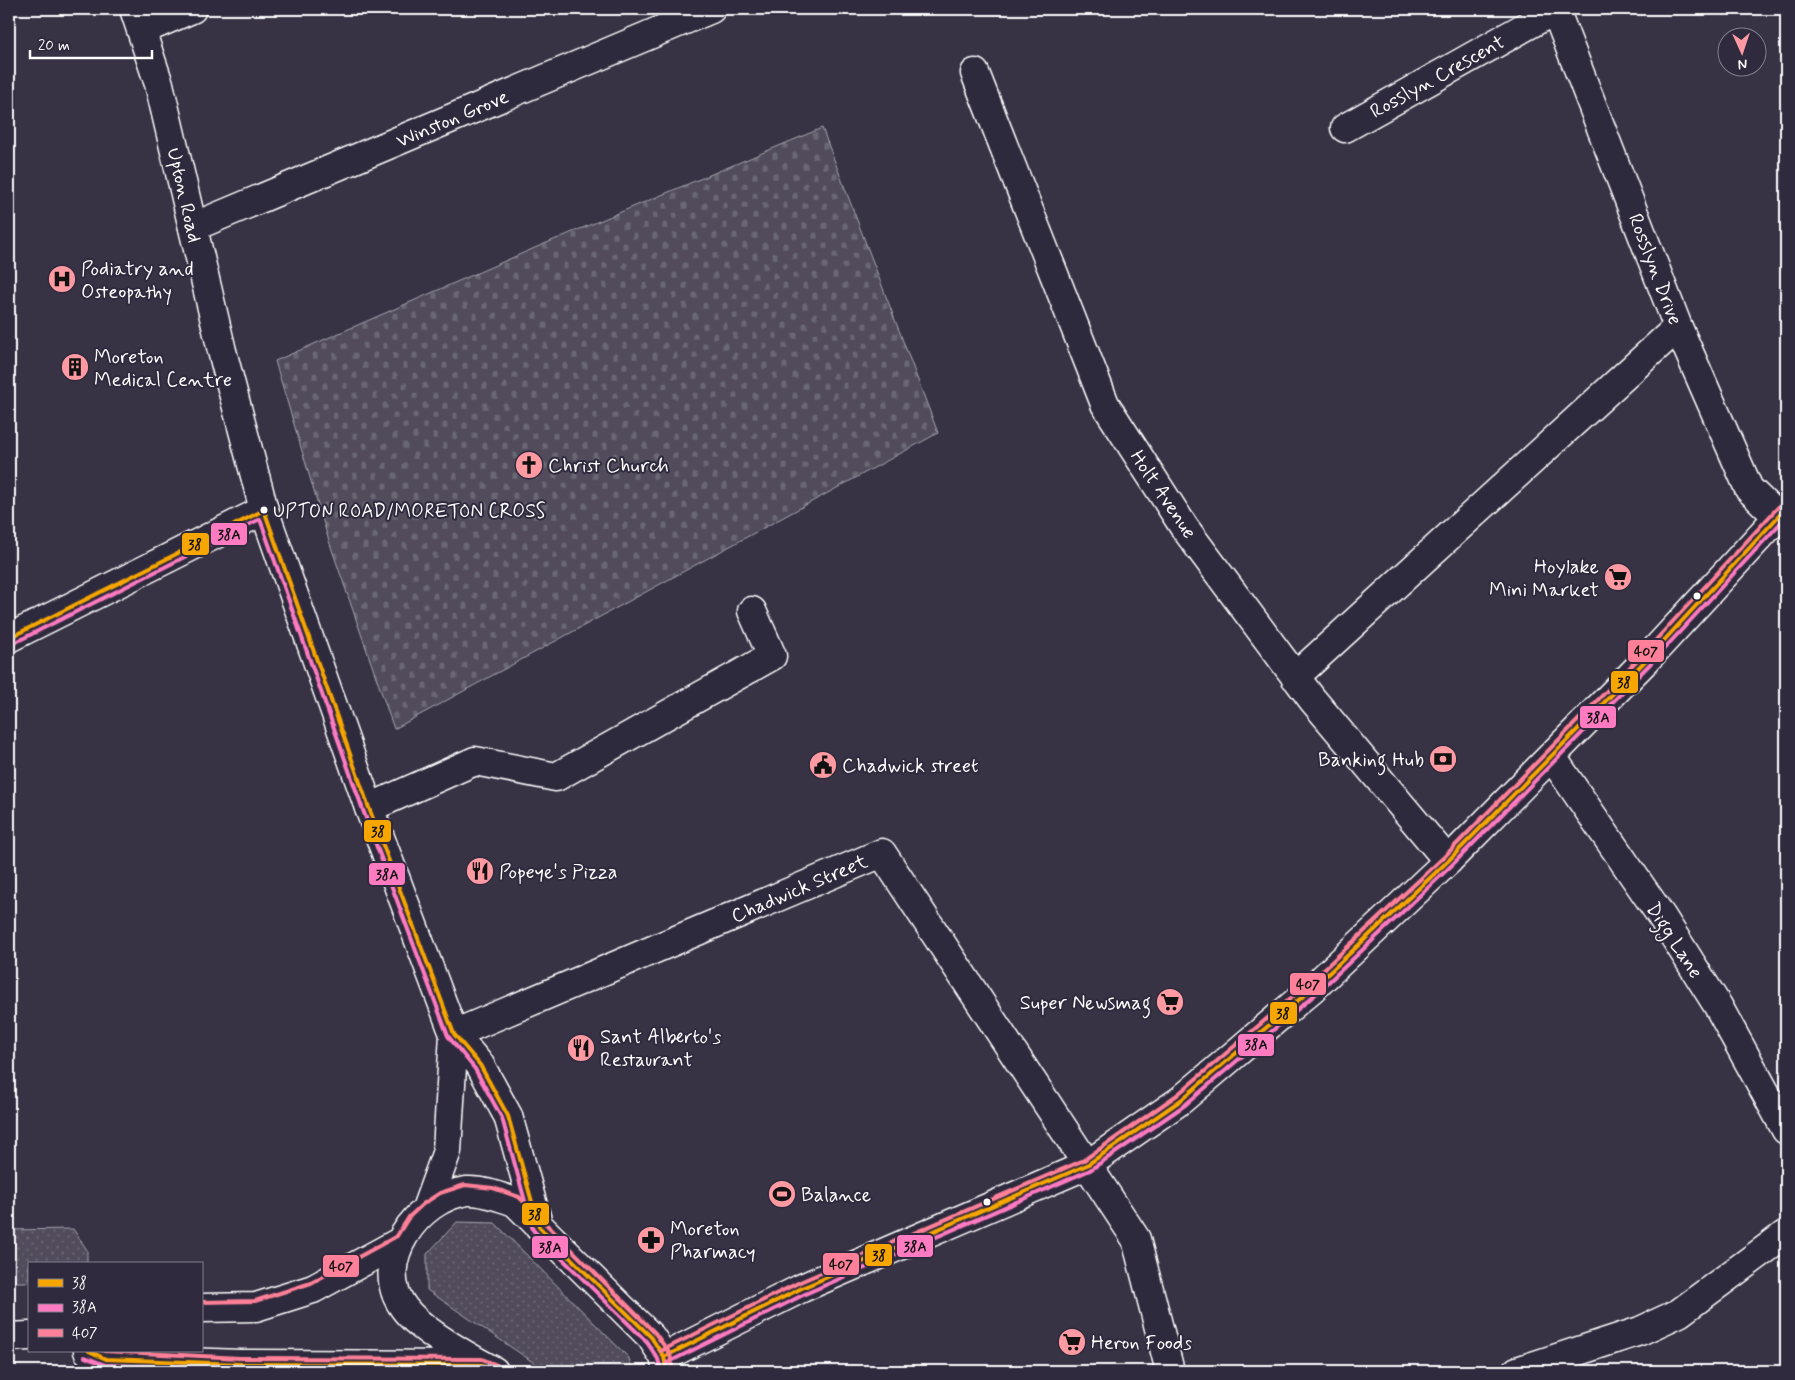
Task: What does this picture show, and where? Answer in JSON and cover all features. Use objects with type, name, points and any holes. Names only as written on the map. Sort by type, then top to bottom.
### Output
[{"type":"street","points":[[139,19],[192,9]]},
{"type":"street","name":"Winston Grove","points":[[193,227],[711,9]]},
{"type":"street","name":"Rosslyn Crescent","points":[[1345,128],[1555,9]]},
{"type":"street","name":"Rosslyn Drive","points":[[1555,9],[1678,327],[1749,489],[1782,512]]},
{"type":"street","name":"Upton Road","points":[[139,19],[159,84],[222,352],[264,510],[369,808],[454,1034],[480,1065],[508,1116],[539,1227]]},
{"type":"street","name":"Holt Avenue","points":[[975,73],[1105,404],[1184,527],[1295,677],[1448,861]]},
{"type":"street","points":[[1295,677],[1678,327]]},
{"type":"street","points":[[9,638],[264,510]]},
{"type":"street","points":[[488,1368],[419,1324],[403,1307],[395,1290],[392,1264],[401,1241],[414,1221],[426,1208],[443,1199],[467,1191],[492,1194],[515,1202],[651,1337],[665,1364],[802,1288],[1087,1165],[1181,1100],[1314,987],[1448,861],[1552,757],[1782,512]]},
{"type":"street","points":[[369,808],[475,761],[556,777],[772,656],[752,611]]},
{"type":"street","name":"Digg Lane","points":[[1552,757],[1662,917],[1718,1006],[1786,1130]]},
{"type":"street","name":"Chadwick Street","points":[[454,1034],[882,853],[1087,1165]]},
{"type":"street","name":"Upton Road","points":[[426,1208],[447,1151],[454,1034]]},
{"type":"street","points":[[1087,1165],[1136,1238],[1170,1371]]},
{"type":"street","points":[[1517,1371],[1640,1331],[1679,1313],[1786,1234]]},
{"type":"street","points":[[202,1308],[256,1307],[314,1289],[401,1241]]},
{"type":"street","points":[[9,1337],[28,1336]]},
{"type":"street","points":[[90,1352],[106,1359],[369,1368],[488,1368]]},
{"type":"green space","points":[[822,128],[938,433],[394,729],[329,541],[275,361],[537,247]]},
{"type":"green space","points":[[457,1222],[495,1223],[629,1358],[632,1371],[546,1371],[427,1290],[427,1254]]},
{"type":"green space","points":[[73,1229],[87,1250],[87,1262],[28,1262],[28,1282],[9,1282],[9,1230]]},
{"type":"transit line","name":"407","points":[[661,1351],[800,1282],[1084,1160],[1177,1095],[1310,982],[1444,857],[1641,656],[1781,504]]},
{"type":"transit line","name":"38","points":[[664,1357],[802,1288],[1087,1165],[1181,1100],[1314,987],[1448,861],[1646,660],[1786,508]]},
{"type":"transit line","name":"38","points":[[9,638],[264,510],[369,808],[454,1034],[480,1065],[508,1116],[539,1227],[651,1337],[664,1357],[667,1371]]},
{"type":"transit line","name":"38A","points":[[667,1363],[805,1294],[1090,1170],[1185,1105],[1318,992],[1452,865],[1650,664],[1786,517]]},
{"type":"transit line","name":"38A","points":[[12,644],[260,519],[363,810],[448,1036],[475,1069],[502,1118],[533,1230],[646,1341],[658,1359],[661,1371]]},
{"type":"transit line","name":"407","points":[[202,1302],[255,1301],[311,1283],[397,1236],[409,1217],[423,1204],[440,1193],[465,1185],[493,1188],[519,1197],[655,1333],[670,1354],[673,1370]]},
{"type":"transit line","name":"38","points":[[91,1352],[106,1359],[240,1364],[482,1365],[494,1371]]},
{"type":"transit line","name":"407","points":[[123,1352],[240,1358],[482,1359],[497,1365]]},
{"type":"transit line","name":"38A","points":[[85,1357],[105,1365],[240,1370],[481,1371]]},
{"type":"place","name":"Podiatry and Osteopathy","points":[[62,279]]},
{"type":"place","name":"Moreton Medical Centre","points":[[75,367]]},
{"type":"place","name":"Christ Church","points":[[529,465]]},
{"type":"place","name":"UPTON ROAD/MORETON CROSS","points":[[264,510]]},
{"type":"place","name":"Hoylake Mini Market","points":[[1618,577]]},
{"type":"place","name":"Banking Hub","points":[[1443,759]]},
{"type":"place","name":"Chadwick street","points":[[823,765]]},
{"type":"place","name":"Popeye's Pizza","points":[[480,871]]},
{"type":"place","name":"Super Newsmag","points":[[1170,1002]]},
{"type":"place","name":"Sant Alberto's Restaurant","points":[[581,1048]]},
{"type":"place","name":"Balance","points":[[782,1194]]},
{"type":"place","name":"Moreton Pharmacy","points":[[651,1240]]},
{"type":"place","name":"Heron Foods","points":[[1072,1342]]}]
